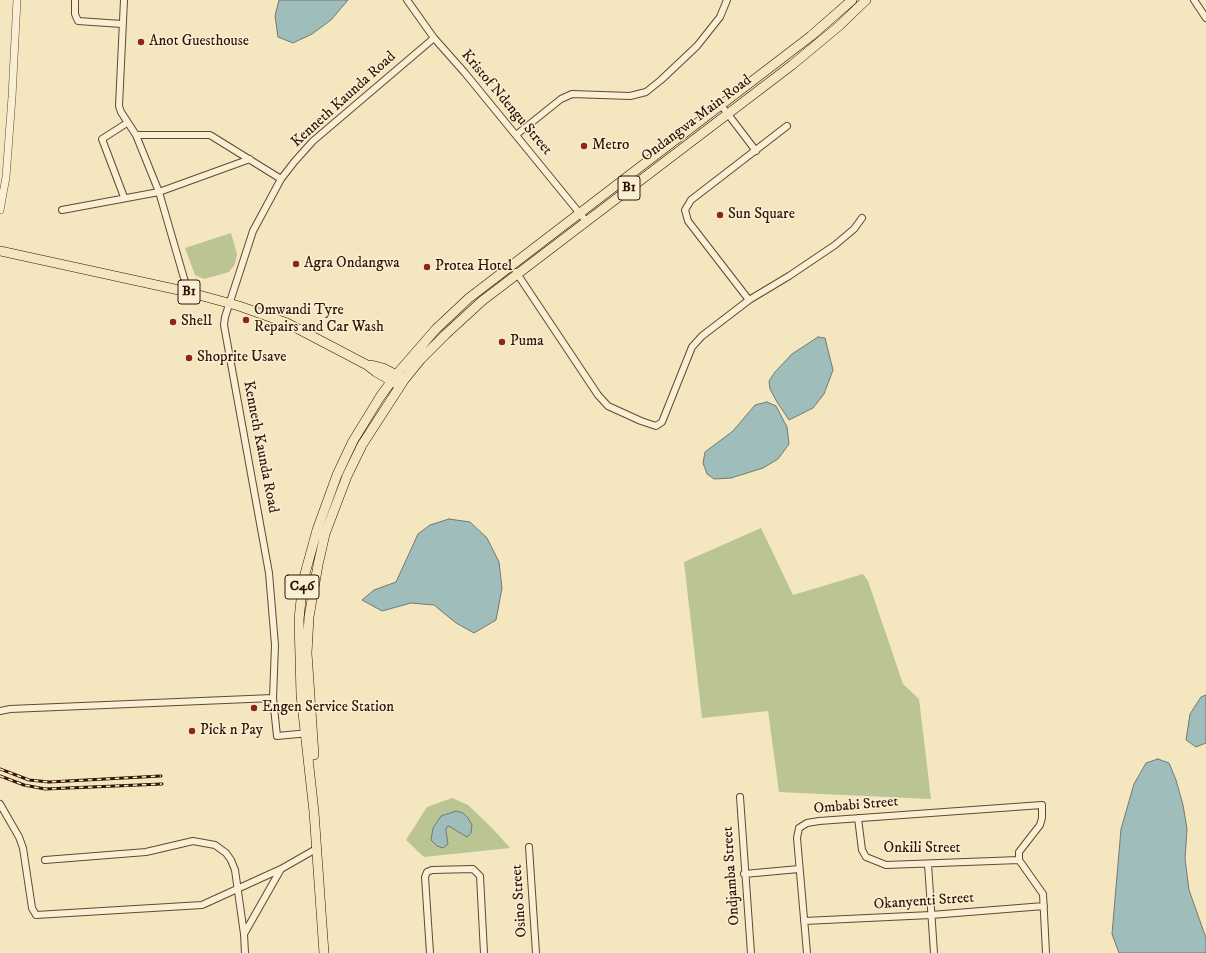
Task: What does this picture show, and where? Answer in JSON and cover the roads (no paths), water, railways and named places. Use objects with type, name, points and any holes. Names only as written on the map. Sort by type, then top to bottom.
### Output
[{"type":"main road","name":"Ondangwa Main Road","points":[[394,378],[418,348],[454,312],[580,213],[816,32],[852,0]]},
{"type":"main road","name":"Ondangwa Main Road","points":[[402,383],[421,359],[461,319],[586,221],[728,114],[839,26],[866,0]]},
{"type":"main road","name":"B1","points":[[0,251],[188,292],[287,323],[368,365],[383,368],[402,383]]},
{"type":"main road","name":"C46","points":[[309,733],[298,641],[300,600],[303,581],[316,530],[337,475],[367,416],[394,378]]},
{"type":"main road","name":"C46","points":[[324,953],[309,733],[307,653],[309,617],[313,590],[326,534],[347,476],[362,445],[402,383]]},
{"type":"street","points":[[0,210],[12,97],[16,0]]},
{"type":"street","points":[[75,0],[75,14],[78,21],[122,24]]},
{"type":"street","points":[[124,0],[119,106],[127,123],[136,135],[159,192],[188,292]]},
{"type":"street","name":"Kristof Ndengu Street","points":[[407,0],[434,38],[586,221]]},
{"type":"street","points":[[516,135],[561,99],[572,94],[630,96],[646,92],[697,46],[720,17],[726,0]]},
{"type":"street","points":[[1194,0],[1206,18]]},
{"type":"street","name":"Kenneth Kaunda Road","points":[[309,733],[277,736],[273,698],[275,645],[269,573],[224,324],[228,304],[253,231],[281,179],[294,161],[313,141],[434,38]]},
{"type":"street","points":[[721,105],[756,151]]},
{"type":"street","points":[[124,197],[102,140],[127,123]]},
{"type":"street","points":[[749,300],[688,220],[685,210],[691,200],[787,126]]},
{"type":"street","points":[[136,135],[210,135],[281,179]]},
{"type":"street","points":[[62,210],[124,197],[159,192],[250,159]]},
{"type":"street","points":[[512,266],[598,395],[608,406],[656,426],[662,422],[692,347],[702,336],[749,300],[789,276],[835,245],[854,229],[862,218]]},
{"type":"street","points":[[0,711],[10,708],[273,698]]},
{"type":"street","name":"Ondjamba Street","points":[[740,797],[744,874],[751,953]]},
{"type":"street","points":[[0,804],[19,837],[23,848],[32,908],[36,915],[202,905],[281,869],[316,850]]},
{"type":"street","name":"Ombabi Street","points":[[807,953],[797,838],[800,828],[807,823],[1042,805],[1042,818],[1040,824],[1019,852],[1019,860]]},
{"type":"street","name":"Onkili Street","points":[[858,818],[862,850],[866,857],[886,865],[1019,860]]},
{"type":"street","points":[[45,860],[146,852],[193,841],[215,845],[226,853],[235,870],[244,934],[245,953]]},
{"type":"street","name":"Osino Street","points":[[529,847],[536,953]]},
{"type":"street","points":[[1019,860],[1043,894],[1046,953]]},
{"type":"street","points":[[928,864],[934,953]]},
{"type":"street","points":[[244,934],[281,869]]},
{"type":"street","points":[[430,953],[425,877],[427,872],[432,870],[473,869],[480,876],[484,953]]},
{"type":"street","points":[[744,874],[799,869]]},
{"type":"street","name":"Okanyenti Street","points":[[804,921],[932,915],[1044,906]]},
{"type":"water","points":[[279,0],[348,0],[331,20],[312,34],[293,43],[278,37],[275,16]]},
{"type":"water","points":[[818,337],[825,338],[833,370],[824,394],[813,408],[789,420],[770,389],[769,381],[775,372],[792,354]]},
{"type":"water","points":[[767,402],[776,406],[787,427],[789,444],[778,459],[763,468],[731,478],[714,479],[707,474],[703,463],[705,452],[733,431],[755,405]]},
{"type":"water","points":[[449,519],[470,522],[487,538],[499,562],[502,588],[496,620],[474,633],[456,623],[434,605],[411,603],[382,611],[362,600],[374,590],[396,582],[418,534],[430,525]]},
{"type":"water","points":[[1206,695],[1206,743],[1196,747],[1186,740],[1190,714],[1201,697]]},
{"type":"water","points":[[1158,759],[1169,763],[1176,780],[1183,805],[1187,829],[1185,859],[1189,890],[1206,938],[1206,953],[1119,953],[1112,934],[1121,829],[1134,784],[1146,763]]},
{"type":"water","points":[[456,811],[463,813],[468,818],[472,825],[471,833],[467,837],[449,826],[446,828],[448,844],[443,848],[437,846],[431,840],[433,828],[441,816]]},
{"type":"railway","points":[[0,769],[29,780],[49,782],[161,776]]},
{"type":"railway","points":[[0,776],[24,785],[45,789],[162,784]]},
{"type":"place","name":"Anot Guesthouse","points":[[141,42]]},
{"type":"place","name":"Metro","points":[[584,146]]},
{"type":"place","name":"Sun Square","points":[[720,215]]},
{"type":"place","name":"Agra Ondangwa","points":[[296,264]]},
{"type":"place","name":"Protea Hotel","points":[[427,267]]},
{"type":"place","name":"Omwandi Tyre Repairs and Car Wash","points":[[246,320]]},
{"type":"place","name":"Shell","points":[[173,322]]},
{"type":"place","name":"Puma","points":[[502,342]]},
{"type":"place","name":"Shoprite Usave","points":[[189,358]]},
{"type":"place","name":"Engen Service Station","points":[[254,708]]},
{"type":"place","name":"Pick n Pay","points":[[192,731]]}]
